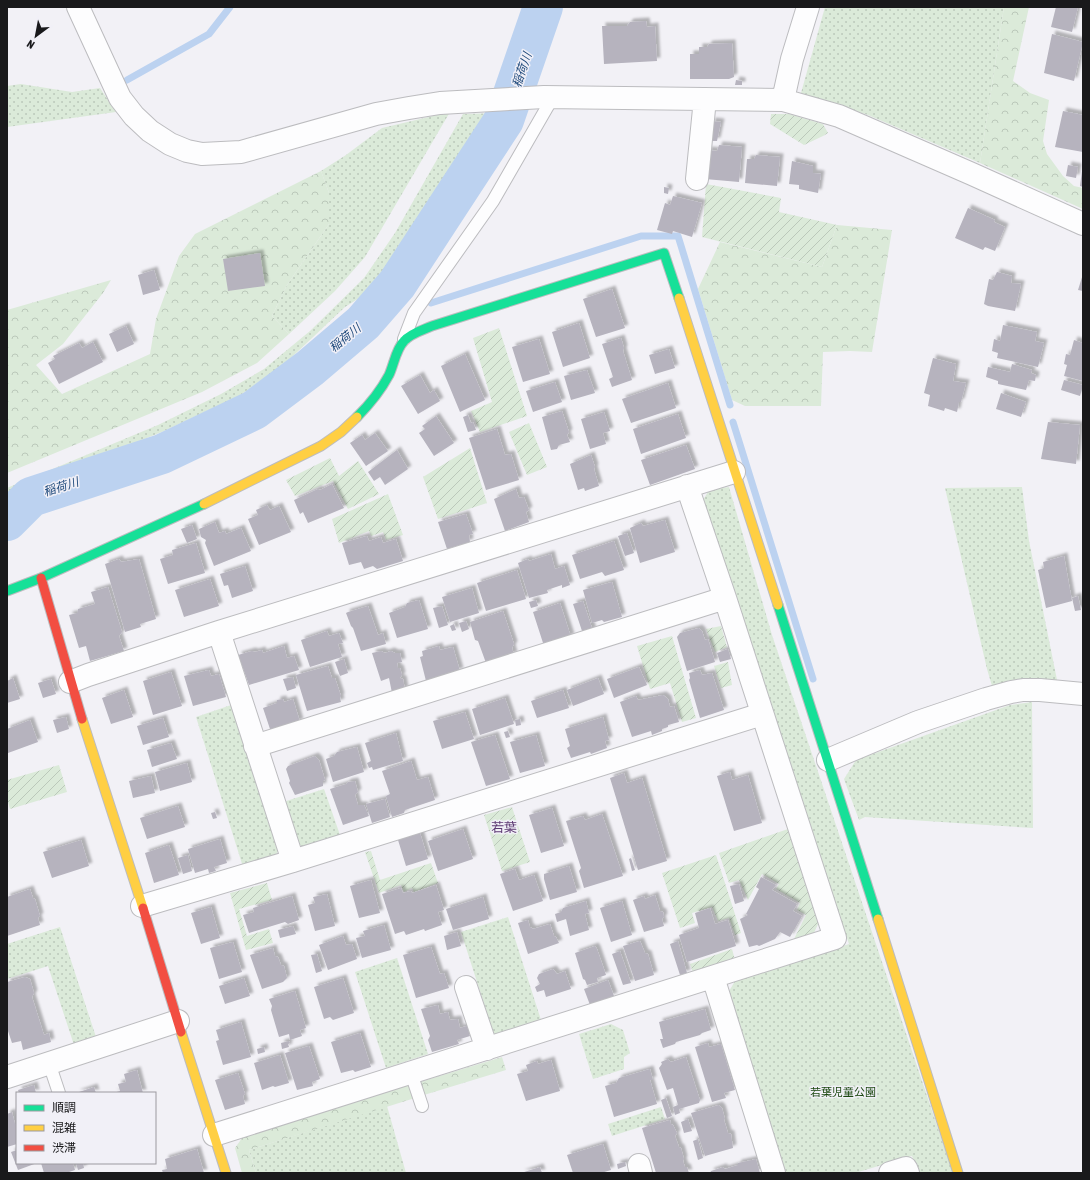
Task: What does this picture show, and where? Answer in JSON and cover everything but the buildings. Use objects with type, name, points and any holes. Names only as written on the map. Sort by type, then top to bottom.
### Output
[{"type":"street","points":[[78,7],[120,98],[134,116],[150,131],[170,144],[187,151],[202,154],[241,152],[376,114],[432,104],[474,100],[549,97],[783,100],[839,116],[1083,224]]},
{"type":"street","points":[[783,100],[792,59],[808,7]]},
{"type":"street","points":[[697,179],[705,99]]},
{"type":"street","points":[[7,591],[41,578],[184,514],[331,440],[352,422],[371,400],[388,376],[404,340],[432,326],[664,253],[828,760],[958,1173]]},
{"type":"street","points":[[70,682],[219,632],[734,472]]},
{"type":"street","points":[[214,1135],[835,938],[725,598],[687,486]]},
{"type":"street","points":[[41,578],[70,682],[226,1173]]},
{"type":"street","points":[[255,746],[725,598]]},
{"type":"street","points":[[219,632],[293,861]]},
{"type":"street","points":[[828,760],[918,722],[1011,692],[1040,690],[1083,694]]},
{"type":"street","points":[[142,906],[293,861],[762,714]]},
{"type":"street","points":[[713,977],[774,1173]]},
{"type":"street","points":[[466,987],[487,1049]]},
{"type":"street","points":[[7,1077],[178,1021]]},
{"type":"street","points":[[890,1173],[906,1168],[908,1173]]},
{"type":"lane","points":[[404,340],[414,313],[493,201],[549,97]]},
{"type":"lane","points":[[49,1063],[59,1092]]},
{"type":"lane","points":[[410,1073],[422,1106]]},
{"type":"green space","points":[[825,7],[1004,7],[980,163],[868,115],[801,93]]},
{"type":"green space","points":[[1004,7],[1029,7],[1013,81],[1030,93],[1049,100],[1043,141],[1047,154],[1063,176],[1074,186],[1083,188],[1083,209],[980,163]]},
{"type":"green space","points":[[21,84],[72,92],[100,88],[116,112],[7,127],[7,86]]},
{"type":"green space","points":[[450,112],[365,257],[335,291],[289,334],[272,316],[287,285],[329,224],[329,193],[321,171],[346,155],[382,128]]},
{"type":"green space","points":[[501,113],[500,119],[383,283],[345,307],[277,371],[237,397],[164,431],[34,484],[7,499],[7,488],[158,425],[221,394],[264,369],[310,331],[364,278],[395,233],[463,114]]},
{"type":"green space","points":[[771,114],[789,114],[823,124],[828,133],[804,145],[770,124]]},
{"type":"green space","points":[[321,171],[329,193],[329,224],[287,285],[272,316],[289,334],[257,363],[202,392],[7,473],[7,310],[111,280],[103,293],[63,344],[36,365],[62,394],[150,354],[156,319],[179,256],[195,234]]},
{"type":"green space","points":[[706,184],[781,198],[779,212],[837,225],[822,267],[702,237]]},
{"type":"green space","points":[[837,225],[892,230],[872,352],[823,352],[821,406],[745,406],[732,400],[698,289],[720,242],[822,267]]},
{"type":"green space","points":[[499,328],[527,416],[480,432],[471,411],[492,402],[473,338]]},
{"type":"green space","points":[[529,423],[547,467],[527,475],[509,432]]},
{"type":"green space","points":[[470,448],[487,503],[438,519],[423,477]]},
{"type":"green space","points":[[330,458],[339,476],[358,461],[379,494],[348,509],[333,481],[295,496],[286,480]]},
{"type":"green space","name":"若葉児童公園","points":[[729,487],[772,635],[953,1173],[918,1173],[912,1156],[855,1173],[786,1173],[728,993],[735,981],[849,944],[702,502],[709,490]]},
{"type":"green space","points":[[1022,487],[1029,541],[1057,680],[1032,679],[992,686],[945,488]]},
{"type":"green space","points":[[388,494],[403,535],[386,540],[383,532],[371,536],[369,531],[339,543],[332,519]]},
{"type":"green space","points":[[721,626],[727,647],[715,652],[706,629]]},
{"type":"green space","points":[[672,636],[696,718],[682,722],[670,683],[650,689],[637,646]]},
{"type":"green space","points":[[728,662],[732,685],[721,688],[714,666]]},
{"type":"green space","points":[[1032,702],[1033,828],[865,817],[859,820],[844,779],[856,760],[1010,705]]},
{"type":"green space","points":[[234,704],[281,846],[274,858],[243,867],[196,717]]},
{"type":"green space","points":[[59,765],[67,792],[10,809],[7,798],[7,780]]},
{"type":"green space","points":[[324,789],[340,835],[303,847],[292,840],[280,803]]},
{"type":"green space","points":[[512,807],[530,862],[502,871],[484,815]]},
{"type":"green space","points":[[788,829],[819,922],[813,935],[797,940],[794,939],[806,915],[797,910],[800,903],[776,889],[779,884],[762,874],[748,900],[739,880],[729,883],[719,853]]},
{"type":"green space","points":[[371,851],[380,880],[431,863],[438,883],[414,892],[412,888],[404,892],[401,885],[379,893],[365,852]]},
{"type":"green space","points":[[716,855],[741,933],[735,935],[729,918],[718,921],[712,907],[692,913],[695,923],[680,928],[662,873]]},
{"type":"green space","points":[[267,883],[272,900],[239,909],[247,936],[269,929],[273,943],[246,950],[230,893]]},
{"type":"green space","points":[[508,917],[541,1020],[494,1035],[461,932]]},
{"type":"green space","points":[[60,927],[96,1037],[74,1045],[48,966],[7,979],[7,944]]},
{"type":"green space","points":[[732,949],[735,960],[694,975],[690,964]]},
{"type":"green space","points":[[397,958],[428,1054],[386,1068],[355,972]]},
{"type":"green space","points":[[611,1024],[623,1030],[630,1053],[624,1057],[624,1069],[593,1079],[579,1034]]},
{"type":"green space","points":[[502,1057],[506,1070],[424,1095],[420,1082]]},
{"type":"green space","points":[[410,1083],[415,1098],[249,1150],[256,1173],[242,1173],[235,1148],[242,1138]]},
{"type":"green space","points":[[387,1106],[406,1173],[256,1173],[249,1150]]},
{"type":"green space","points":[[661,1107],[665,1119],[612,1136],[608,1124]]},
{"type":"waterway","points":[[127,80],[209,34],[230,7]]},
{"type":"waterway","name":"稲荷川","points":[[7,521],[31,497],[162,454],[254,410],[310,368],[363,323],[397,284],[504,120],[543,7]]},
{"type":"waterway","points":[[431,303],[641,236],[678,236],[730,405]]},
{"type":"waterway","points":[[733,422],[813,679]]},
{"type":"traffic: fast","points":[[357,417],[386,381],[401,344],[410,336],[432,326],[664,253],[679,298]]},
{"type":"traffic: fast","points":[[7,591],[41,578],[204,504]]},
{"type":"traffic: fast","points":[[778,605],[878,919]]},
{"type":"traffic: slow","points":[[679,298],[778,605]]},
{"type":"traffic: slow","points":[[204,504],[321,446],[341,432],[357,417]]},
{"type":"traffic: slow","points":[[82,719],[143,908]]},
{"type":"traffic: slow","points":[[878,919],[958,1173]]},
{"type":"traffic: slow","points":[[181,1032],[226,1173]]},
{"type":"traffic: jam","points":[[41,578],[82,719]]},
{"type":"traffic: jam","points":[[143,908],[181,1032]]},
{"type":"district","name":"若葉","points":[[504,827]]}]
